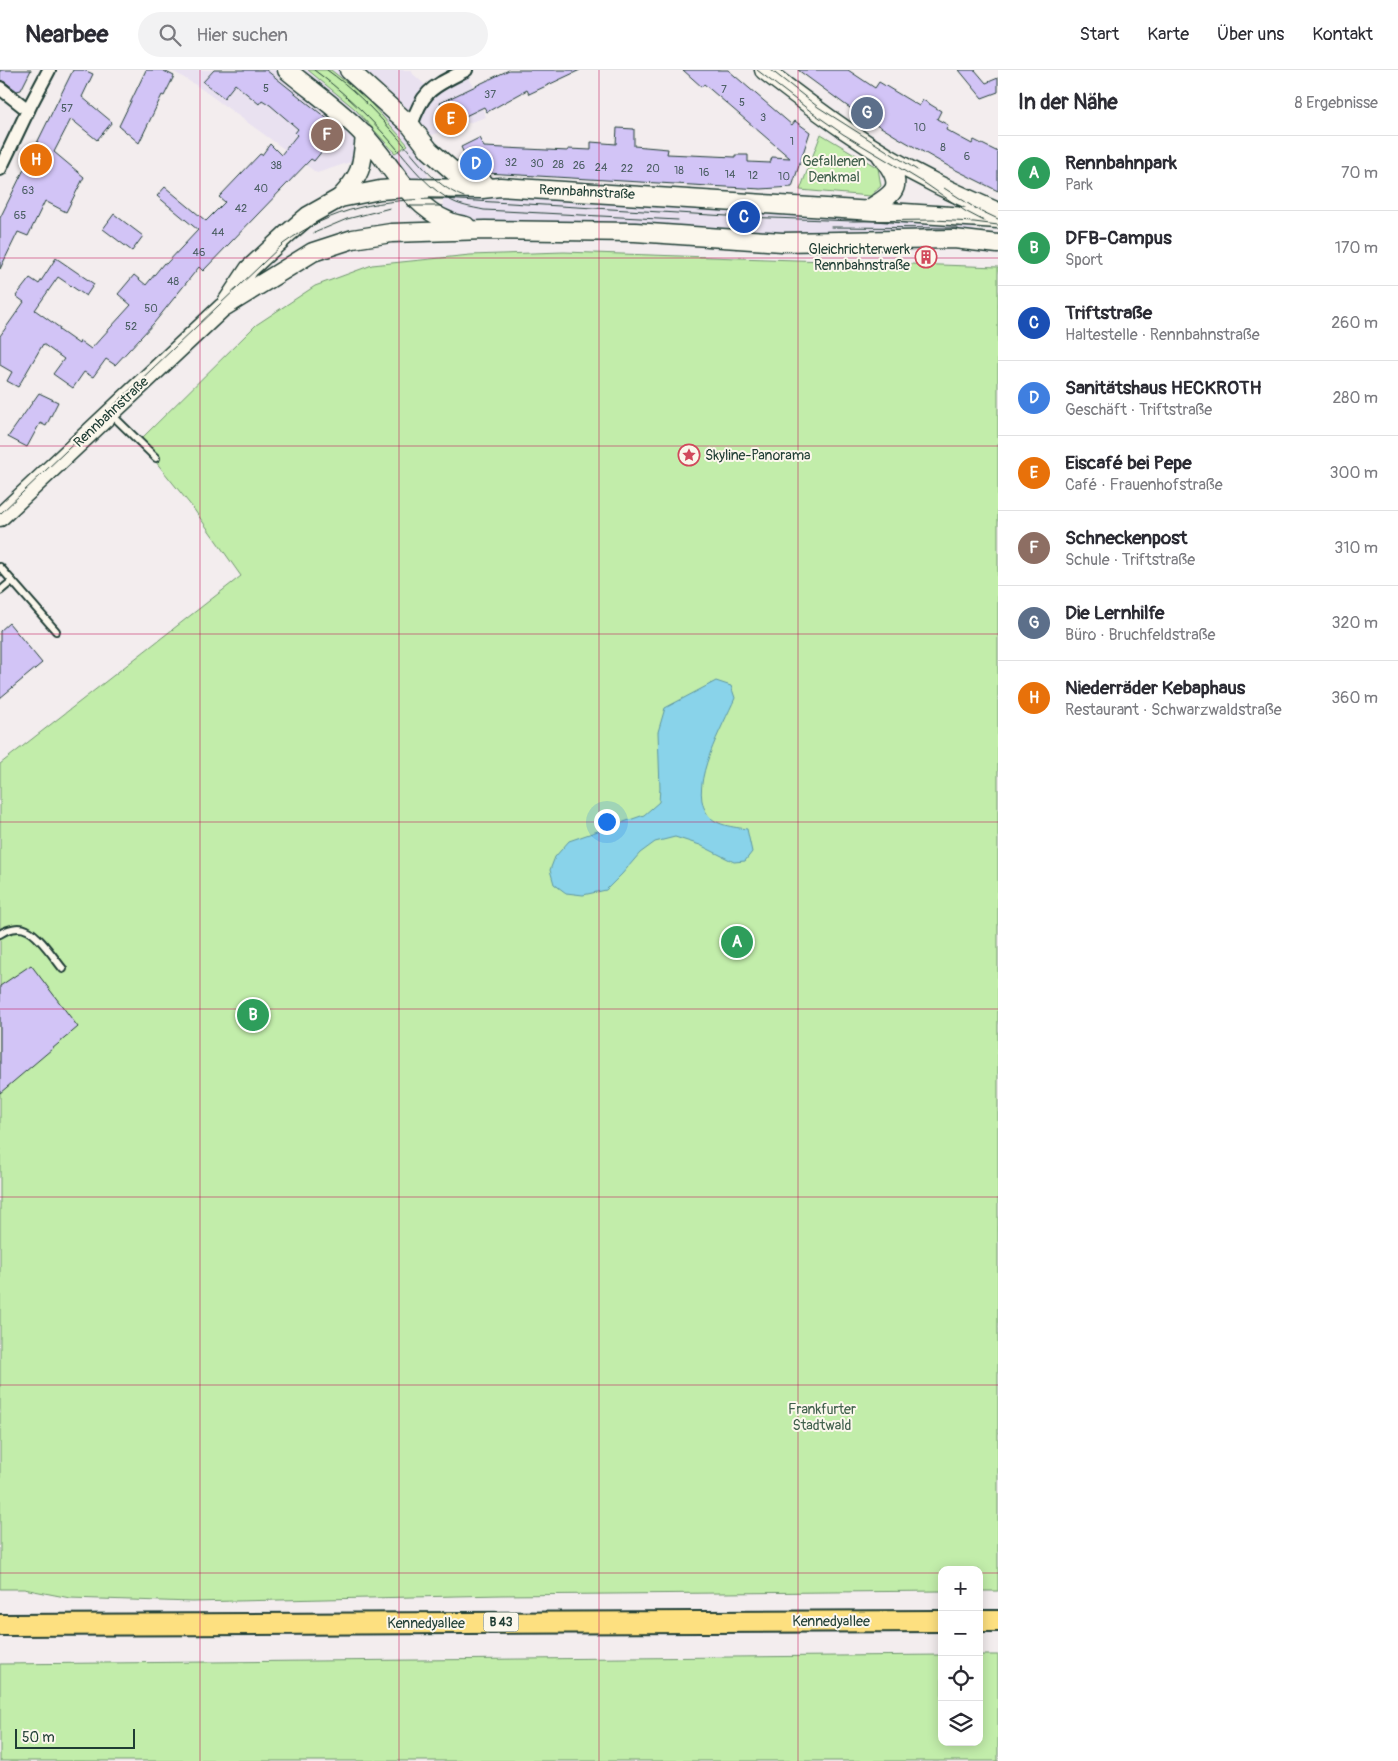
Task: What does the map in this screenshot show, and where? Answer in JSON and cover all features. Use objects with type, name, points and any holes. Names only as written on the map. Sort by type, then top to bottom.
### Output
[{"type":"main road","points":[[287,70],[365,135],[406,188],[428,210],[448,221],[479,230]]},
{"type":"main road","points":[[349,70],[411,126],[429,150],[453,171],[469,181],[500,187]]},
{"type":"main road","points":[[764,70],[817,112],[878,151],[928,180],[998,212]]},
{"type":"main road","points":[[340,198],[355,182],[362,165],[365,135]]},
{"type":"main road","points":[[391,233],[412,226],[422,219],[428,210],[437,188],[436,166],[429,150]]},
{"type":"main road","points":[[868,210],[888,198],[896,187],[896,177],[878,151]]},
{"type":"main road","points":[[928,180],[998,238]]},
{"type":"main road","name":"Rennbahnstraße","points":[[222,308],[249,269],[308,216],[340,198],[380,190],[406,188],[482,189],[500,187],[998,219]]},
{"type":"main road","name":"Rennbahnstraße","points":[[0,517],[222,308],[313,252],[354,239],[391,233],[479,230],[635,232],[782,242],[954,239],[998,244]]},
{"type":"main road","points":[[983,1621],[998,1620]]},
{"type":"main road","name":"Kennedyallee","points":[[0,1625],[938,1621]]},
{"type":"street","points":[[0,169],[49,70]]},
{"type":"street","points":[[411,126],[418,105],[432,88],[466,70]]},
{"type":"street","points":[[0,88],[28,110]]},
{"type":"lane","points":[[110,413],[156,458]]},
{"type":"lane","points":[[0,567],[56,631]]},
{"type":"lane","points":[[0,591],[12,581]]},
{"type":"lane","points":[[0,934],[17,928],[27,930],[63,969]]},
{"type":"shaded area","points":[[171,70],[411,70],[433,92],[468,75],[486,117],[414,141],[427,167],[427,183],[412,183],[387,150],[317,173],[199,87]]},
{"type":"shaded area","points":[[445,190],[956,218],[977,232],[808,234],[642,226],[489,222],[470,219],[442,207]]},
{"type":"green space","points":[[308,70],[331,70],[365,97],[408,145],[395,153],[355,109]]},
{"type":"green space","name":"Gefallenen Denkmal","points":[[821,134],[878,168],[881,186],[870,196],[800,190]]},
{"type":"green space","name":"Frankfurter Stadtwald","points":[[564,252],[998,267],[998,1591],[983,1591],[983,1566],[938,1566],[938,1591],[501,1595],[192,1602],[70,1598],[24,1589],[0,1589],[0,764],[241,576],[193,508],[139,441],[256,325],[315,286],[372,265],[470,255]]},
{"type":"green space","points":[[938,1655],[938,1746],[983,1746],[983,1655],[998,1655],[998,1761],[0,1761],[0,1664]]},
{"type":"water","points":[[716,681],[731,686],[735,698],[710,755],[702,786],[702,800],[706,812],[714,820],[725,825],[747,829],[752,852],[745,861],[734,862],[700,845],[675,837],[655,842],[640,853],[606,890],[583,895],[566,893],[554,884],[550,870],[555,857],[569,841],[644,815],[659,802],[658,732],[665,708]]},
{"type":"building","points":[[0,70],[31,70],[21,90],[17,91],[0,80]]},
{"type":"building","points":[[73,70],[84,70],[93,74],[82,97],[112,122],[97,140],[71,119],[54,152],[84,177],[66,212],[45,201],[28,236],[18,232],[0,269],[0,218]]},
{"type":"building","points":[[146,70],[162,70],[174,76],[164,96],[162,95],[139,143],[119,126]]},
{"type":"building","points":[[214,70],[266,70],[340,129],[314,161],[311,159],[203,271],[199,267],[154,323],[115,365],[106,359],[93,377],[84,372],[73,388],[53,374],[64,359],[43,344],[18,387],[7,381],[12,372],[0,365],[0,336],[24,302],[16,296],[30,278],[39,284],[56,258],[94,284],[86,296],[58,277],[35,310],[79,344],[80,341],[91,349],[131,305],[118,294],[134,275],[146,285],[164,263],[166,264],[198,230],[157,196],[165,187],[206,221],[225,202],[219,197],[260,154],[262,155],[270,144],[281,155],[297,135],[295,133],[298,129],[270,105],[262,100],[259,104],[235,84],[224,98],[203,82]]},
{"type":"building","points":[[509,70],[580,70],[529,94],[527,90],[487,112],[484,107],[449,124],[440,103]]},
{"type":"building","points":[[683,70],[728,70],[792,125],[795,121],[810,132],[792,187],[761,189],[486,173],[472,170],[461,147],[479,138],[484,147],[568,151],[568,149],[591,150],[591,142],[616,144],[617,128],[634,129],[634,146],[668,149],[667,154],[735,157],[735,155],[748,155],[748,162],[770,163],[772,157],[790,158],[704,84],[702,87]]},
{"type":"building","points":[[798,70],[848,70],[875,88],[879,82],[919,106],[923,100],[941,111],[937,119],[948,125],[946,130],[972,144],[974,140],[998,152],[998,191],[948,166],[897,137],[847,106]]},
{"type":"building","points":[[959,70],[975,70],[986,83],[998,78],[998,92],[982,98]]},
{"type":"building","points":[[114,214],[143,236],[132,251],[103,229]]},
{"type":"building","points":[[39,393],[58,402],[46,426],[40,423],[27,447],[8,437]]},
{"type":"building","points":[[9,623],[42,663],[0,698],[0,631]]},
{"type":"building","points":[[31,965],[78,1027],[0,1093],[0,986]]},
{"type":"tram line","points":[[314,70],[368,117],[429,184],[456,203],[484,210],[678,220]]},
{"type":"tram line","points":[[327,70],[369,106],[433,177],[442,185],[464,197]]},
{"type":"tram line","points":[[757,70],[843,134],[984,221]]},
{"type":"tram line","points":[[771,70],[818,107],[917,170]]},
{"type":"tram line","points":[[944,188],[975,208],[998,219]]},
{"type":"tram line","points":[[0,514],[283,244],[321,221],[359,208],[379,203],[443,199],[744,217],[854,221],[933,220],[998,225]]},
{"type":"tram line","points":[[407,206],[442,206]]},
{"type":"tram line","points":[[314,233],[347,219],[390,208]]},
{"type":"tram line","points":[[831,227],[958,228]]},
{"type":"place","name":"Die Lernhilfe","points":[[867,113]]},
{"type":"place","name":"Eiscafé bei Pepe","points":[[451,119]]},
{"type":"place","name":"Schneckenpost","points":[[327,135]]},
{"type":"place","name":"Niederräder Kebaphaus","points":[[36,160]]},
{"type":"place","name":"Sanitätshaus HECKROTH","points":[[476,164]]},
{"type":"place","name":"Triftstraße","points":[[744,217]]},
{"type":"place","name":"Gleichrichterwerk Rennbahnstraße","points":[[926,257]]},
{"type":"place","name":"Skyline-Panorama","points":[[689,455]]},
{"type":"place","name":"Rennbahnpark","points":[[737,942]]},
{"type":"place","name":"DFB-Campus","points":[[253,1015]]}]
